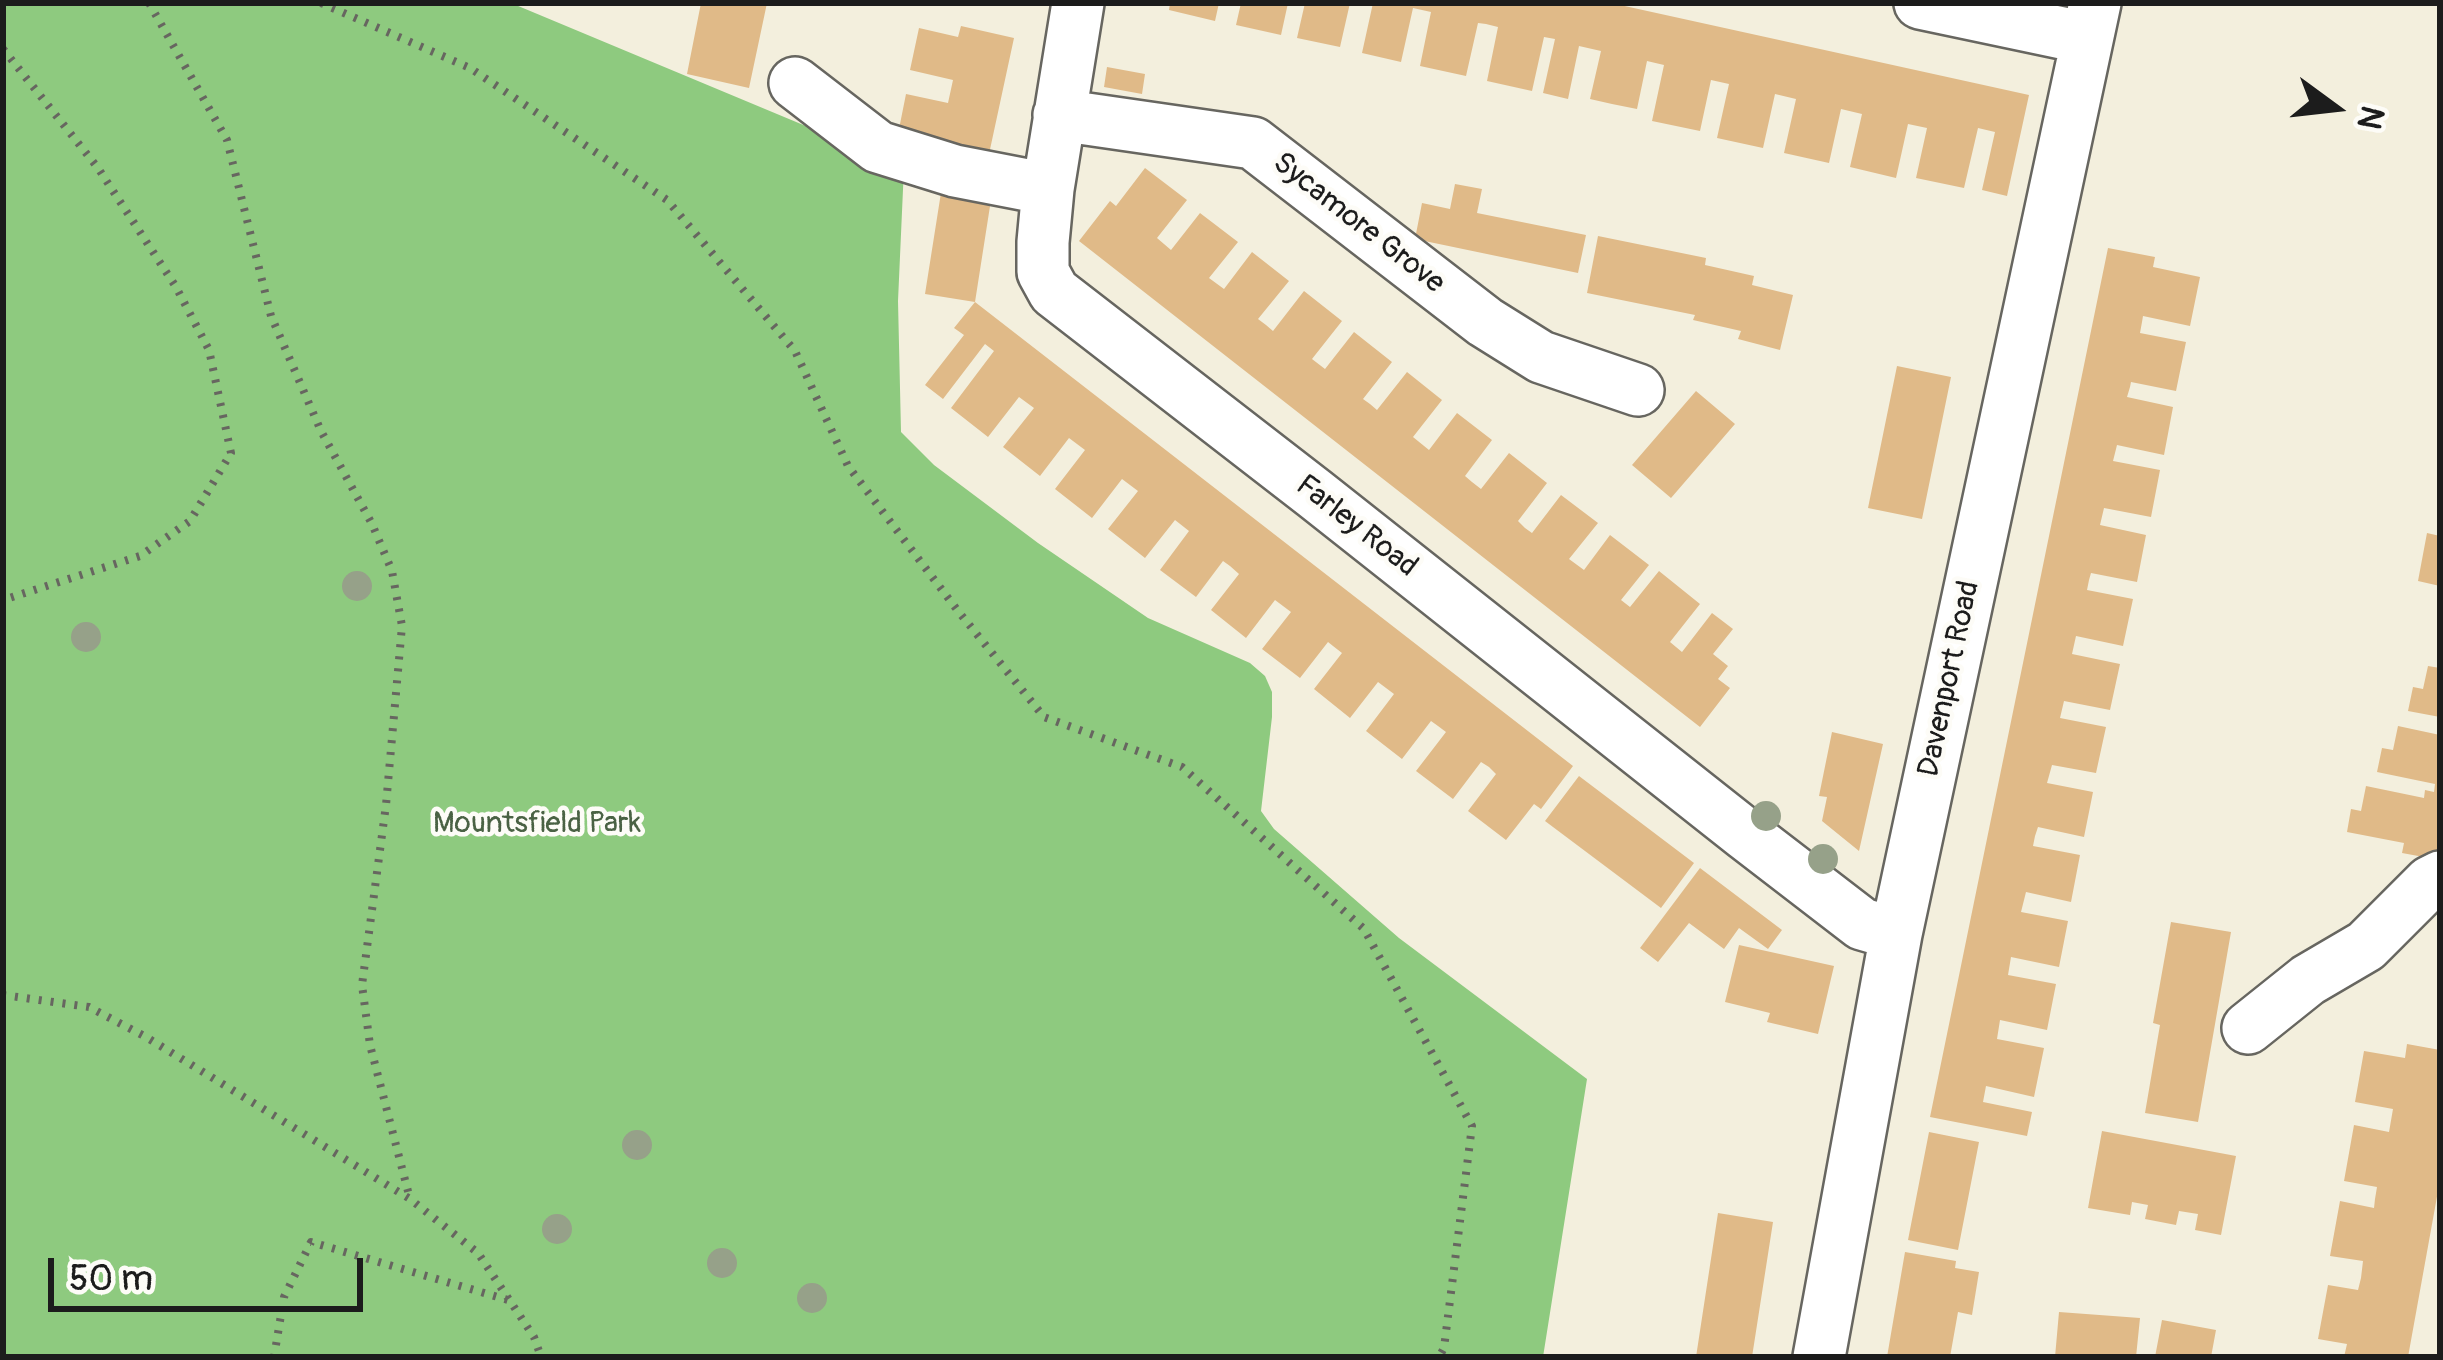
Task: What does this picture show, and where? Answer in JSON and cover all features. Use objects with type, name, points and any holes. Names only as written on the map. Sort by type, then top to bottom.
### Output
[{"type":"street","name":"Farley Road","points":[[1078,3],[1042,242],[1043,272],[1054,292],[1862,924],[1896,934]]},
{"type":"street","points":[[1920,3],[2091,21]]},
{"type":"street","name":"Davenport Road","points":[[1820,1357],[1896,934],[2091,21]]},
{"type":"street","points":[[794,83],[878,147],[955,171],[1048,189]]},
{"type":"street","name":"Sycamore Grove","points":[[1059,115],[1253,143],[1485,322],[1541,357],[1638,390]]},
{"type":"street","points":[[2248,1028],[2308,980],[2366,946],[2440,877]]},
{"type":"path","points":[[149,3],[227,140],[271,316],[321,431],[372,524],[392,572],[402,626],[386,805],[362,985],[370,1045],[410,1199]]},
{"type":"path","points":[[321,3],[470,68],[667,200],[795,350],[848,466],[1045,717],[1182,767],[1364,928],[1472,1126],[1444,1348],[1438,1357]]},
{"type":"path","points":[[3,49],[98,168],[176,286],[209,350],[231,453],[190,521],[140,556],[3,600]]},
{"type":"path","points":[[3,995],[89,1006],[410,1199],[478,1253],[534,1337],[541,1357]]},
{"type":"path","points":[[274,1357],[284,1297],[311,1242],[510,1300]]},
{"type":"green space","name":"Mountsfield Park","points":[[3,3],[511,3],[904,167],[898,301],[901,432],[934,465],[1148,618],[1250,663],[1265,676],[1272,692],[1272,717],[1261,811],[1274,829],[1399,938],[1587,1079],[1543,1357],[3,1357]]},
{"type":"building","points":[[701,3],[767,3],[749,88],[687,74]]},
{"type":"building","points":[[1170,3],[1219,3],[1215,21],[1169,10]]},
{"type":"building","points":[[1241,3],[1288,3],[1281,35],[1236,25]]},
{"type":"building","points":[[1305,3],[1350,3],[1340,47],[1297,38]]},
{"type":"building","points":[[1373,3],[1611,3],[2029,95],[2007,196],[1982,190],[1995,132],[1978,128],[1964,188],[1916,178],[1927,128],[1908,124],[1896,178],[1850,167],[1862,114],[1841,109],[1829,163],[1784,153],[1796,99],[1775,94],[1763,148],[1717,138],[1729,84],[1711,80],[1700,131],[1652,121],[1664,65],[1647,61],[1637,109],[1612,104],[1590,99],[1601,51],[1579,46],[1568,99],[1543,93],[1555,39],[1544,37],[1532,91],[1487,81],[1498,27],[1486,24],[1478,23],[1466,76],[1420,66],[1431,12],[1413,8],[1401,62],[1362,53]]},
{"type":"building","points":[[961,26],[1014,38],[986,168],[898,134],[906,94],[948,103],[953,80],[910,70],[919,28],[958,37]]},
{"type":"building","points":[[1107,67],[1145,74],[1142,94],[1104,87]]},
{"type":"building","points":[[1145,168],[1187,200],[1157,238],[1171,250],[1200,213],[1238,242],[1209,278],[1224,289],[1252,252],[1289,281],[1258,319],[1273,331],[1304,291],[1342,321],[1312,359],[1325,369],[1354,332],[1392,362],[1363,399],[1377,410],[1407,372],[1442,400],[1413,437],[1429,450],[1457,413],[1492,440],[1465,476],[1481,489],[1509,453],[1547,483],[1518,521],[1525,528],[1532,533],[1561,495],[1598,523],[1569,559],[1584,570],[1610,535],[1649,565],[1621,600],[1630,607],[1659,571],[1700,604],[1670,642],[1682,652],[1712,613],[1733,629],[1713,654],[1728,666],[1718,679],[1730,688],[1700,727],[1079,241],[1110,201],[1116,206]]},
{"type":"building","points":[[943,180],[993,187],[975,302],[925,294]]},
{"type":"building","points":[[1455,184],[1482,189],[1477,213],[1586,235],[1578,273],[1415,239],[1422,203],[1450,209]]},
{"type":"building","points":[[1598,236],[1706,258],[1705,265],[1754,276],[1752,285],[1793,295],[1780,350],[1738,339],[1741,331],[1693,320],[1695,315],[1587,293]]},
{"type":"building","points":[[2108,248],[2155,257],[2153,267],[2200,277],[2190,326],[2143,316],[2140,333],[2186,342],[2176,391],[2131,382],[2127,397],[2173,407],[2164,455],[2117,445],[2113,461],[2160,470],[2151,517],[2104,508],[2100,525],[2146,535],[2137,582],[2091,573],[2089,580],[2087,590],[2133,599],[2123,646],[2076,636],[2072,654],[2120,664],[2110,710],[2064,701],[2060,718],[2106,727],[2096,773],[2052,765],[2047,783],[2093,792],[2084,837],[2038,827],[2035,836],[2033,846],[2080,855],[2071,902],[2026,892],[2021,912],[2068,921],[2059,967],[2011,957],[2008,975],[2056,984],[2047,1030],[2000,1020],[1997,1039],[2044,1048],[2034,1097],[1986,1086],[1983,1102],[2032,1112],[2027,1136],[1930,1117]]},
{"type":"building","points":[[975,302],[1573,766],[1541,809],[1534,804],[1506,840],[1468,811],[1496,774],[1489,767],[1481,762],[1453,799],[1416,771],[1446,732],[1431,721],[1402,759],[1366,731],[1394,694],[1378,682],[1350,718],[1314,689],[1342,653],[1328,642],[1300,678],[1262,649],[1291,612],[1275,600],[1246,638],[1211,610],[1239,574],[1230,566],[1223,561],[1196,597],[1160,570],[1189,531],[1175,520],[1145,558],[1108,529],[1138,491],[1122,479],[1092,518],[1055,489],[1085,450],[1069,438],[1040,476],[1003,447],[1034,408],[1019,397],[988,437],[951,408],[994,351],[985,344],[943,399],[925,385],[964,335],[954,328]]},
{"type":"building","points":[[1897,366],[1951,377],[1922,519],[1868,508]]},
{"type":"building","points":[[1696,391],[1735,424],[1671,498],[1632,465]]},
{"type":"building","points":[[2427,533],[2440,536],[2440,586],[2418,581]]},
{"type":"building","points":[[2428,666],[2440,668],[2440,717],[2408,711],[2413,687],[2423,689]]},
{"type":"building","points":[[2398,726],[2440,735],[2440,860],[2402,853],[2404,843],[2347,832],[2351,809],[2361,811],[2366,786],[2424,798],[2425,790],[2434,792],[2435,784],[2377,772],[2382,748],[2393,750]]},
{"type":"building","points":[[1832,732],[1883,744],[1859,851],[1822,821],[1827,797],[1819,796]]},
{"type":"building","points":[[1579,776],[1694,863],[1661,908],[1545,821]]},
{"type":"building","points":[[1700,868],[1782,930],[1768,949],[1739,928],[1724,949],[1689,923],[1658,962],[1640,948]]},
{"type":"building","points":[[2171,922],[2231,932],[2198,1122],[2145,1113],[2160,1025],[2153,1023]]},
{"type":"building","points":[[1739,945],[1834,966],[1818,1034],[1767,1022],[1770,1013],[1725,1002]]},
{"type":"building","points":[[2407,1044],[2440,1050],[2440,1180],[2408,1357],[2344,1357],[2347,1344],[2318,1339],[2328,1285],[2358,1290],[2361,1278],[2363,1261],[2330,1256],[2340,1201],[2374,1208],[2377,1187],[2344,1181],[2354,1125],[2389,1132],[2393,1109],[2355,1102],[2364,1051],[2405,1058]]},
{"type":"building","points":[[2102,1131],[2236,1156],[2221,1235],[2195,1230],[2198,1214],[2179,1211],[2176,1225],[2145,1219],[2148,1205],[2132,1202],[2130,1215],[2088,1208]]},
{"type":"building","points":[[1929,1132],[1979,1142],[1958,1250],[1908,1240]]},
{"type":"building","points":[[1718,1213],[1773,1222],[1752,1357],[1696,1357]]},
{"type":"building","points":[[1905,1252],[1956,1261],[1955,1268],[1979,1272],[1972,1315],[1958,1312],[1950,1357],[1887,1357]]},
{"type":"building","points":[[2059,1312],[2140,1318],[2136,1357],[2055,1357]]},
{"type":"building","points":[[2162,1320],[2216,1330],[2211,1357],[2155,1357]]}]
